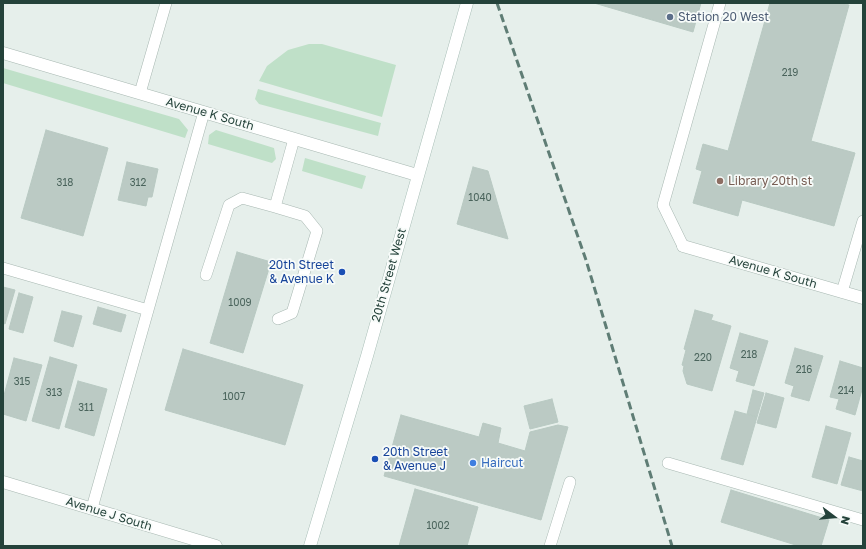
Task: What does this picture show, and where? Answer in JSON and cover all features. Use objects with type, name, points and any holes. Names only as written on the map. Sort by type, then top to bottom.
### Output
[{"type":"street","name":"20th Street West","points":[[310,546],[367,356],[466,3]]},
{"type":"street","name":"Avenue K South","points":[[3,53],[417,175]]},
{"type":"street","name":"Avenue K South","points":[[683,246],[863,298]]},
{"type":"street","name":"Avenue J South","points":[[3,482],[216,546]]},
{"type":"lane","points":[[140,93],[166,3]]},
{"type":"lane","points":[[683,246],[663,205],[720,3]]},
{"type":"lane","points":[[92,508],[204,112]]},
{"type":"lane","points":[[275,207],[294,139]]},
{"type":"lane","points":[[206,275],[229,205],[242,198],[305,216],[317,231],[292,313],[278,319]]},
{"type":"lane","points":[[842,292],[863,221]]},
{"type":"lane","points":[[3,268],[148,310]]},
{"type":"lane","points":[[668,463],[863,520]]},
{"type":"lane","points":[[550,546],[570,482]]},
{"type":"green space","points":[[309,44],[322,44],[396,65],[382,117],[259,81],[267,66],[288,50]]},
{"type":"green space","points":[[3,68],[179,119],[188,130],[185,138],[3,83]]},
{"type":"green space","points":[[258,89],[381,123],[378,136],[259,104],[255,99]]},
{"type":"green space","points":[[216,130],[274,148],[276,159],[272,163],[208,144],[209,135]]},
{"type":"green space","points":[[305,158],[366,176],[362,189],[302,171]]},
{"type":"building","name":"Station 20 West","points":[[594,3],[701,3],[693,32]]},
{"type":"building","points":[[770,3],[841,3],[849,5],[811,141],[855,153],[834,226],[742,200],[738,216],[693,203],[702,171],[696,169],[703,144],[728,151]]},
{"type":"building","points":[[46,130],[108,148],[83,236],[21,218]]},
{"type":"building","points":[[127,162],[158,169],[152,197],[148,197],[146,206],[118,200]]},
{"type":"building","points":[[473,167],[488,171],[508,239],[457,224]]},
{"type":"building","points":[[237,252],[271,262],[243,353],[210,343]]},
{"type":"building","points":[[3,287],[15,290],[5,324],[3,323]]},
{"type":"building","points":[[19,293],[33,297],[23,333],[9,329]]},
{"type":"building","points":[[98,307],[126,315],[121,332],[93,324]]},
{"type":"building","points":[[695,310],[713,315],[711,320],[731,326],[712,391],[687,384],[683,371],[684,366],[682,365],[686,350],[684,349]]},
{"type":"building","points":[[62,311],[82,316],[73,347],[54,341]]},
{"type":"building","points":[[740,333],[768,341],[754,386],[736,381],[739,371],[730,368]]},
{"type":"building","points":[[795,348],[823,356],[809,401],[791,396],[794,386],[785,383]]},
{"type":"building","points":[[183,349],[303,385],[285,445],[165,410]]},
{"type":"building","points":[[50,357],[77,365],[59,429],[32,421]]},
{"type":"building","points":[[14,358],[42,365],[26,421],[3,414],[3,399]]},
{"type":"building","points":[[840,361],[863,368],[863,386],[855,415],[836,409],[839,399],[830,397]]},
{"type":"building","points":[[78,381],[107,389],[94,436],[65,427]]},
{"type":"building","points":[[753,390],[764,393],[757,417],[747,414]]},
{"type":"building","points":[[766,393],[784,398],[776,428],[757,423]]},
{"type":"building","points":[[552,399],[558,422],[530,429],[524,406]]},
{"type":"building","points":[[735,411],[757,417],[743,465],[721,459]]},
{"type":"building","name":"Haircut","points":[[401,415],[479,437],[483,423],[501,428],[498,443],[525,451],[530,432],[558,425],[568,427],[541,520],[384,476]]},
{"type":"building","points":[[826,426],[851,433],[837,484],[812,477]]},
{"type":"building","points":[[849,457],[863,461],[863,491],[841,485]]},
{"type":"building","points":[[415,489],[478,507],[467,546],[399,546]]},
{"type":"building","points":[[731,490],[829,520],[821,546],[799,546],[721,522]]},
{"type":"railway","points":[[497,3],[586,260],[672,546]]},
{"type":"place","name":"Station 20 West","points":[[670,17]]},
{"type":"place","name":"Library 20th st","points":[[720,181]]},
{"type":"place","name":"20th Street & Avenue K","points":[[342,272]]},
{"type":"place","name":"20th Street & Avenue J","points":[[375,459]]},
{"type":"place","name":"Haircut","points":[[473,463]]}]
